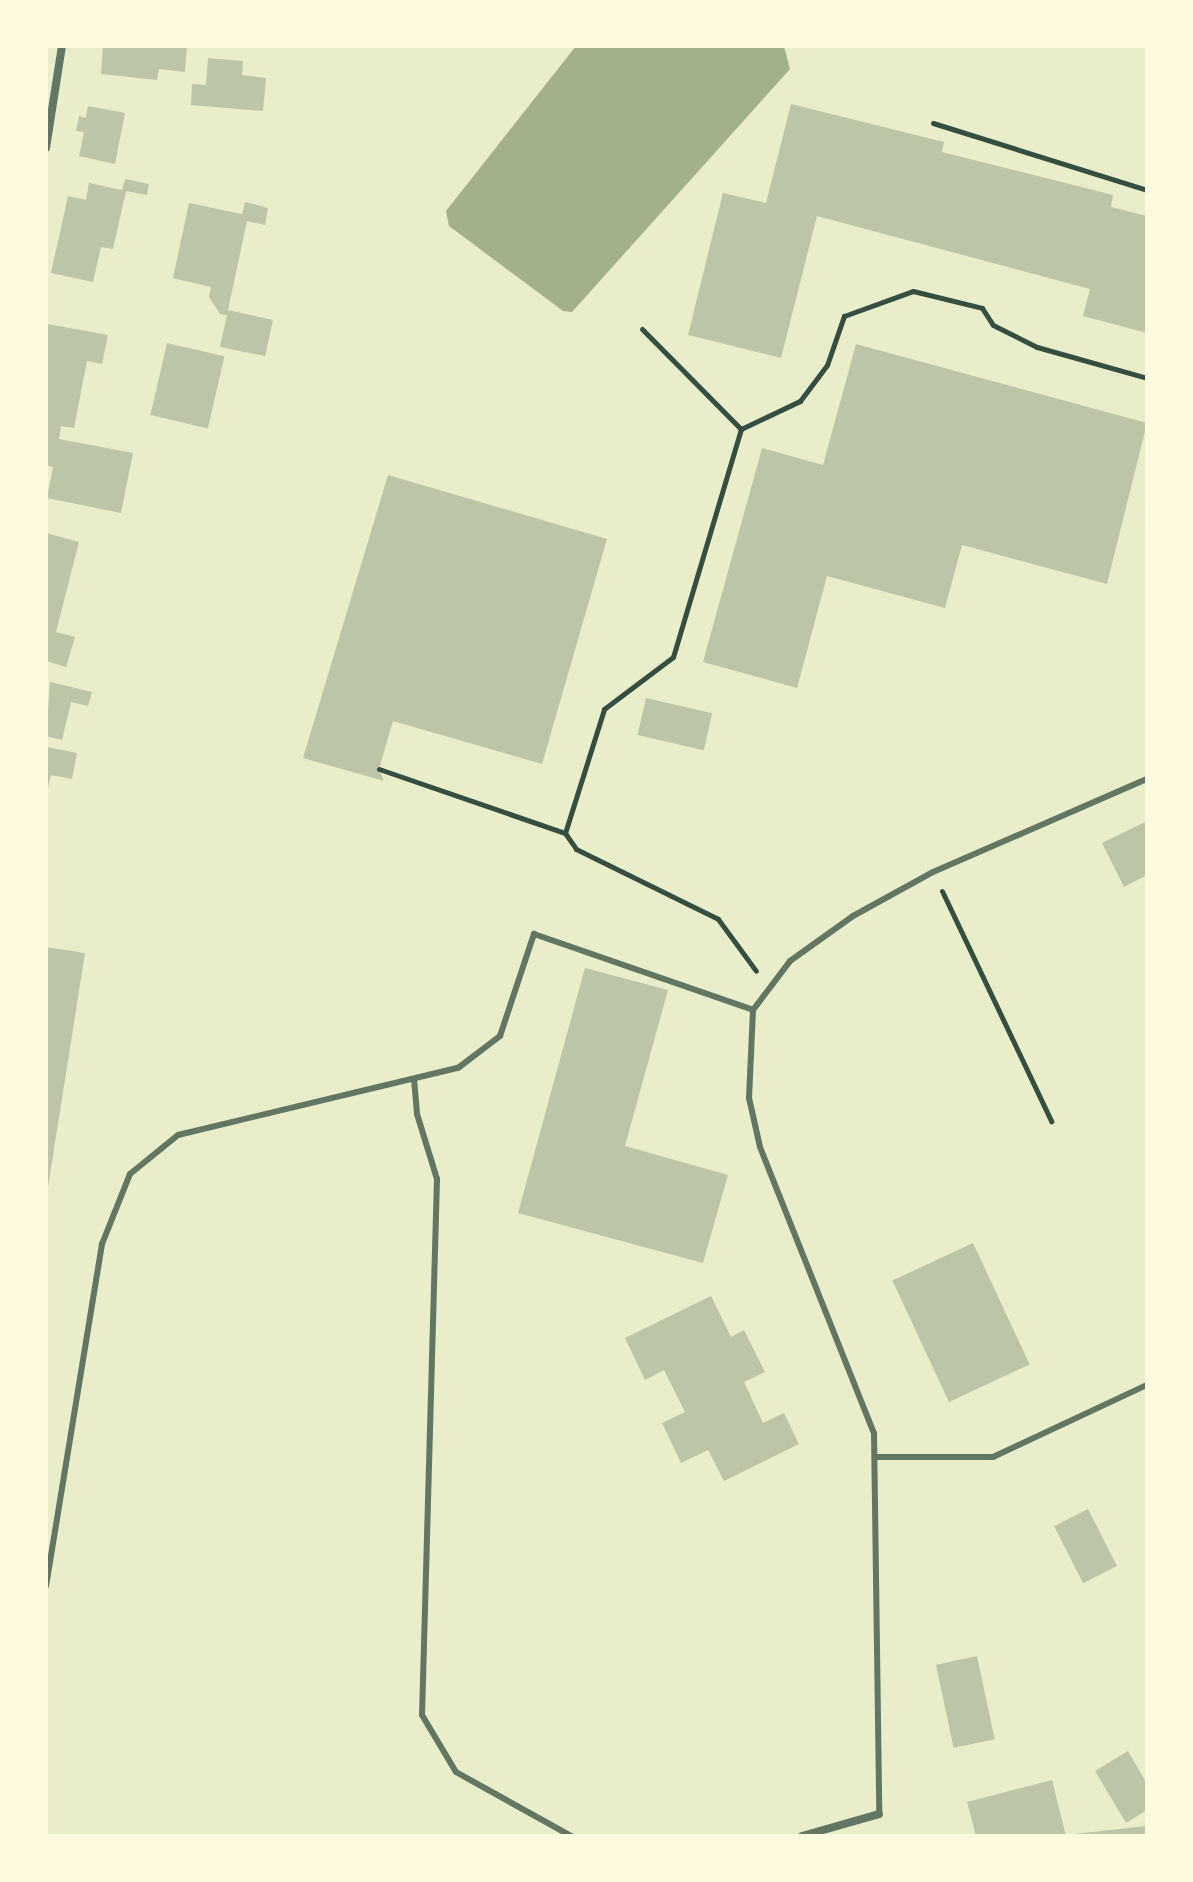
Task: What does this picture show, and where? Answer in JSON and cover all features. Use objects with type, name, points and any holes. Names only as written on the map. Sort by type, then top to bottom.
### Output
[{"type":"street","points":[[46,148],[62,46]]},
{"type":"street","points":[[802,1836],[879,1814]]},
{"type":"lane","points":[[879,1814],[874,1433],[760,1147],[749,1098],[753,1010],[790,961],[853,916],[933,872],[1147,779]]},
{"type":"lane","points":[[46,1586],[102,1244],[130,1174],[178,1135],[458,1068],[500,1036],[534,934],[753,1010]]},
{"type":"lane","points":[[414,1079],[417,1114],[437,1179],[422,1715],[456,1772],[571,1836]]},
{"type":"lane","points":[[876,1457],[993,1457],[1147,1385]]},
{"type":"path","points":[[933,123],[1147,190]]},
{"type":"path","points":[[565,833],[604,709],[673,657],[741,429],[800,401],[827,365],[844,316],[913,291],[982,308],[993,325],[1037,347],[1147,378]]},
{"type":"path","points":[[642,329],[741,429]]},
{"type":"path","points":[[379,769],[565,833],[576,849],[718,919],[756,968],[753,1010]]},
{"type":"path","points":[[933,872],[1051,1121]]},
{"type":"shaded area","points":[[576,46],[784,46],[790,69],[572,312],[563,311],[449,226],[446,211]]},
{"type":"building","points":[[103,46],[187,46],[185,72],[159,69],[157,80],[101,74]]},
{"type":"building","points":[[208,58],[243,61],[242,75],[266,78],[263,111],[191,105],[192,84],[206,85]]},
{"type":"building","points":[[791,104],[944,142],[942,152],[1113,195],[1111,207],[1147,216],[1147,333],[1083,316],[1090,289],[817,216],[781,358],[688,335],[723,193],[766,203]]},
{"type":"building","points":[[88,106],[125,113],[115,164],[79,156],[84,132],[76,131],[79,116],[86,118]]},
{"type":"building","points":[[125,179],[149,184],[147,195],[126,191],[113,249],[101,247],[93,282],[51,273],[68,196],[86,200],[89,183],[122,190]]},
{"type":"building","points":[[245,202],[268,208],[265,225],[247,221],[228,310],[273,320],[265,356],[220,347],[227,315],[220,314],[209,297],[211,287],[173,278],[189,203],[242,214]]},
{"type":"building","points":[[47,324],[108,335],[102,364],[87,361],[74,428],[61,426],[59,439],[133,453],[121,513],[47,498],[53,467],[46,465]]},
{"type":"building","points":[[167,343],[224,356],[208,428],[150,415]]},
{"type":"building","points":[[856,344],[1147,423],[1107,584],[962,545],[945,608],[827,576],[797,688],[703,662],[762,448],[823,465]]},
{"type":"building","points":[[388,475],[607,539],[542,764],[393,721],[379,769],[384,781],[303,758]]},
{"type":"building","points":[[46,533],[79,542],[56,632],[75,637],[66,667],[46,661]]},
{"type":"building","points":[[50,682],[92,692],[88,706],[71,702],[62,740],[46,736]]},
{"type":"building","points":[[646,698],[712,713],[704,750],[637,735]]},
{"type":"building","points":[[47,747],[77,753],[72,779],[51,775],[47,792]]},
{"type":"building","points":[[1147,821],[1147,875],[1124,887],[1102,843]]},
{"type":"building","points":[[46,947],[85,953],[48,1187],[46,1187]]},
{"type":"building","points":[[585,968],[668,990],[625,1146],[728,1175],[703,1263],[518,1213]]},
{"type":"building","points":[[973,1243],[1030,1364],[949,1402],[892,1281]]},
{"type":"building","points":[[711,1296],[731,1337],[744,1330],[765,1372],[744,1382],[763,1423],[784,1413],[799,1444],[724,1481],[708,1450],[681,1463],[662,1423],[685,1412],[664,1370],[645,1380],[625,1338]]},
{"type":"building","points":[[1088,1509],[1117,1566],[1083,1583],[1054,1526]]},
{"type":"building","points":[[977,1656],[995,1739],[954,1748],[936,1665]]},
{"type":"building","points":[[1128,1751],[1147,1784],[1147,1810],[1126,1823],[1095,1771]]},
{"type":"building","points":[[1052,1780],[1066,1836],[976,1836],[967,1802]]},
{"type":"building","points":[[1147,1826],[1147,1836],[1074,1836],[1074,1834]]}]
